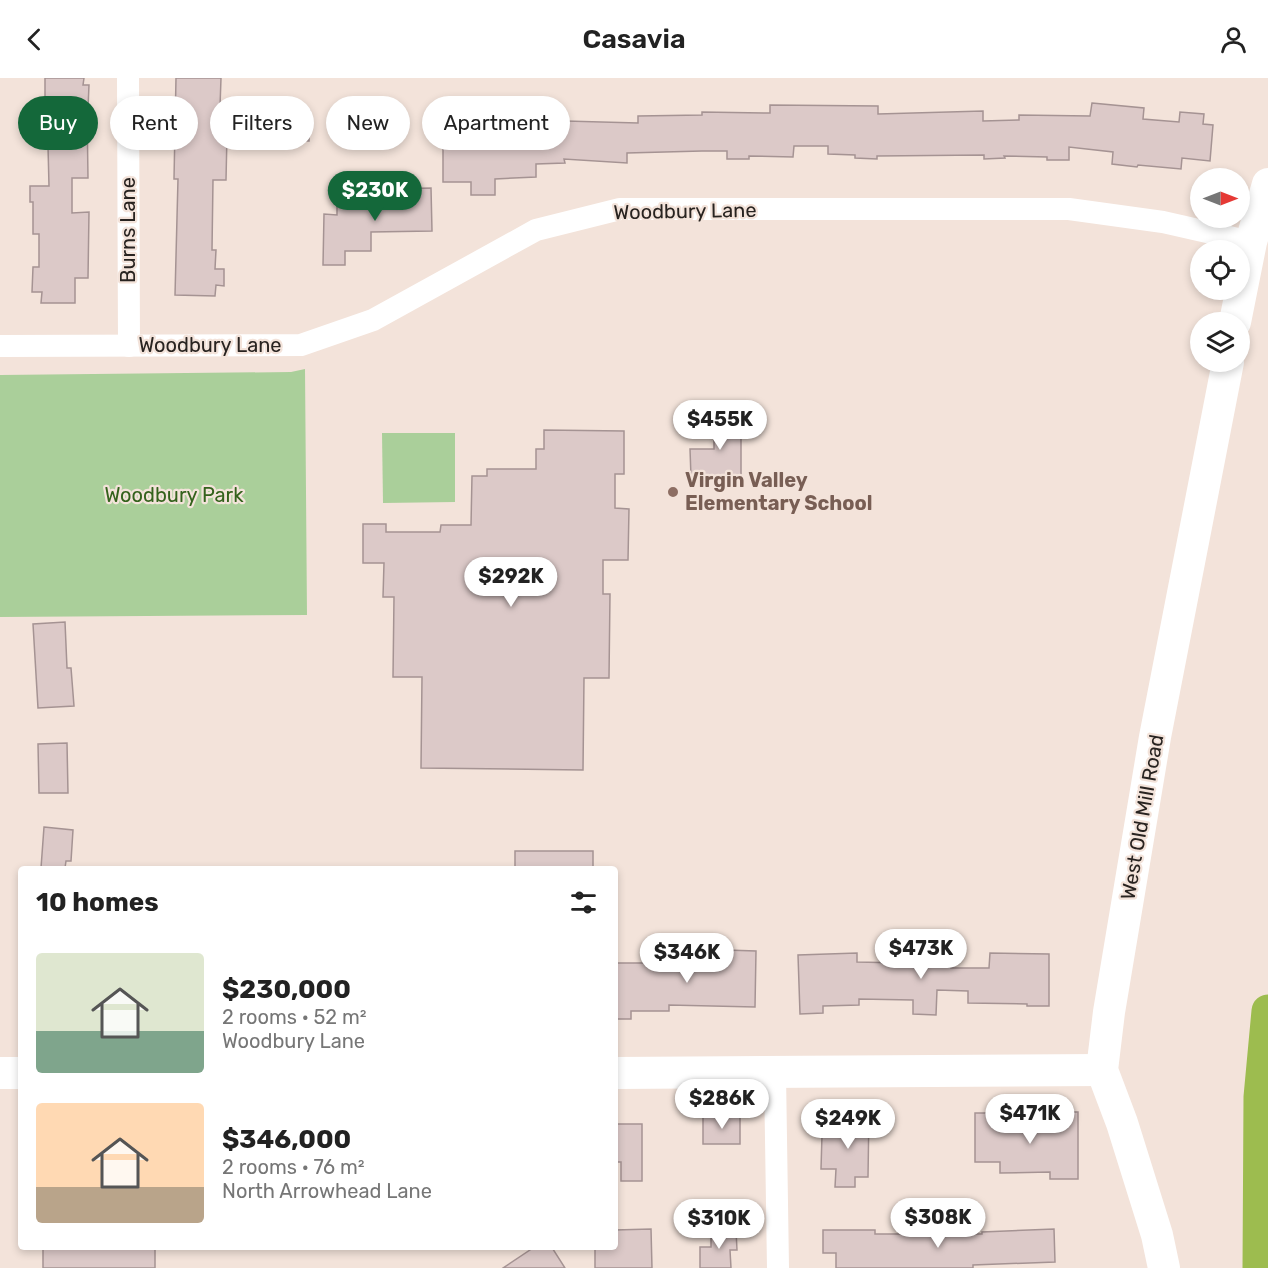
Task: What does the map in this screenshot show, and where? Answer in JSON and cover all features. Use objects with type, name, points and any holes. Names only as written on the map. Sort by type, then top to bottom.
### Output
[{"type":"highway","points":[[1259,1268],[1260,1097],[1268,1011]]},
{"type":"street","name":"Burns Lane","points":[[128,78],[129,346]]},
{"type":"street","points":[[1237,312],[1251,242],[1268,184]]},
{"type":"street","name":"Woodbury Lane","points":[[0,346],[301,345],[373,320],[536,230],[620,209],[1069,209],[1163,222],[1251,242]]},
{"type":"street","name":"West Old Mill Road","points":[[1164,1268],[1158,1235],[1122,1123],[1102,1070],[1118,955],[1155,736],[1226,372]]},
{"type":"street","points":[[618,1073],[775,1074],[1102,1070]]},
{"type":"street","points":[[0,1073],[18,1073]]},
{"type":"street","points":[[775,1074],[778,1268]]},
{"type":"green space","name":"Woodbury Park","points":[[305,369],[307,615],[0,617],[0,375],[291,372]]},
{"type":"green space","points":[[382,433],[455,433],[455,502],[383,503]]},
{"type":"building","points":[[45,78],[84,78],[83,85],[89,85],[89,96],[45,96]]},
{"type":"building","points":[[176,78],[221,78],[220,96],[210,96],[210,150],[227,150],[226,180],[213,180],[212,250],[216,250],[215,269],[224,269],[224,286],[216,285],[215,296],[175,295],[178,179],[174,179],[175,150],[198,150],[198,96],[176,96]]},
{"type":"building","points":[[1092,103],[1144,108],[1143,119],[1179,122],[1180,112],[1204,114],[1203,124],[1213,125],[1210,161],[1182,158],[1181,169],[1138,165],[1137,167],[1112,164],[1113,152],[1069,147],[1069,160],[1004,156],[1005,158],[984,159],[984,155],[877,156],[877,159],[828,154],[828,146],[794,146],[793,157],[749,156],[749,159],[727,159],[727,151],[702,151],[627,153],[627,163],[564,159],[565,163],[536,164],[536,177],[495,179],[495,195],[471,195],[471,182],[443,182],[443,150],[570,150],[570,121],[638,123],[638,116],[702,115],[702,112],[770,113],[770,105],[878,106],[878,114],[983,111],[983,121],[1019,120],[1019,115],[1090,116]]},
{"type":"building","points":[[48,150],[88,150],[88,178],[72,178],[72,213],[89,212],[88,278],[75,278],[75,303],[41,303],[42,292],[32,292],[33,267],[39,267],[39,234],[33,234],[33,202],[30,202],[30,186],[49,186]]},
{"type":"building","points":[[431,188],[432,231],[371,232],[371,251],[345,251],[345,265],[323,265],[324,214],[337,215],[337,206],[385,206],[385,189]]},
{"type":"building","points":[[714,416],[741,416],[741,477],[691,477],[690,449],[714,449]]},
{"type":"building","points":[[544,430],[624,431],[624,474],[615,474],[615,508],[629,509],[628,560],[603,560],[603,594],[610,594],[609,678],[584,678],[583,770],[421,768],[422,677],[393,677],[394,597],[383,597],[384,563],[363,563],[363,524],[386,524],[386,532],[440,532],[441,525],[471,525],[472,476],[487,476],[487,469],[536,469],[536,449],[544,449]]},
{"type":"building","points":[[65,622],[67,668],[71,668],[74,706],[38,708],[33,624]]},
{"type":"building","points":[[67,743],[68,793],[39,793],[38,744]]},
{"type":"building","points":[[44,827],[73,830],[71,861],[66,861],[65,866],[41,866]]},
{"type":"building","points":[[515,851],[593,851],[593,866],[515,866]]},
{"type":"building","points":[[695,949],[756,951],[755,1007],[669,1005],[669,1011],[631,1011],[631,1019],[618,1019],[618,963],[657,963],[656,971],[695,971]]},
{"type":"building","points":[[902,951],[951,952],[951,968],[989,968],[990,953],[1049,954],[1049,1006],[968,1003],[968,991],[937,990],[936,1015],[913,1014],[913,1000],[859,999],[859,1005],[823,1006],[823,1013],[800,1014],[798,955],[857,953],[857,962],[902,963]]},
{"type":"building","points":[[846,1111],[869,1111],[868,1177],[855,1177],[855,1187],[835,1187],[836,1169],[821,1169],[822,1135],[845,1135]]},
{"type":"building","points":[[1049,1112],[1078,1112],[1078,1179],[1050,1179],[1050,1172],[1000,1173],[1000,1162],[975,1162],[975,1113],[997,1113],[997,1124],[1049,1123]]},
{"type":"building","points":[[703,1115],[740,1115],[740,1144],[703,1144]]},
{"type":"building","points":[[618,1124],[642,1124],[642,1181],[621,1181],[621,1162],[618,1162]]},
{"type":"building","points":[[651,1229],[652,1268],[595,1268],[595,1250],[618,1250],[618,1230]]},
{"type":"building","points":[[1054,1229],[1055,1262],[973,1265],[973,1268],[836,1268],[836,1253],[823,1253],[823,1230],[875,1230],[875,1234],[982,1234],[982,1232]]},
{"type":"building","points":[[711,1230],[736,1230],[737,1250],[730,1250],[731,1268],[700,1268],[700,1247],[711,1247]]},
{"type":"building","points":[[43,1250],[155,1250],[155,1268],[43,1268]]},
{"type":"building","points":[[530,1250],[554,1250],[565,1268],[503,1268]]},
{"type":"place","name":"Virgin Valley Elementary School","points":[[673,492]]}]
